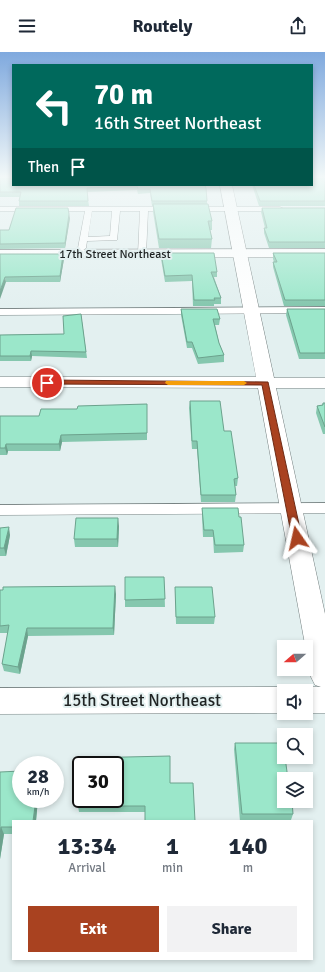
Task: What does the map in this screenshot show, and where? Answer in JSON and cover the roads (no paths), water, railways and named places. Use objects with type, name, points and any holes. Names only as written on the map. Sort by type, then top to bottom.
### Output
[{"type":"street","points":[[233,221],[325,676]]},
{"type":"street","name":"17th Street Northeast","points":[[0,254],[325,253]]},
{"type":"street","points":[[0,382],[325,383]]},
{"type":"street","name":"15th Street Northeast","points":[[0,701],[277,700]]},
{"type":"street","points":[[313,700],[325,700]]},
{"type":"lane","points":[[81,254],[87,221]]},
{"type":"lane","points":[[84,239],[106,240],[114,238],[115,221]]},
{"type":"lane","points":[[142,254],[143,221]]},
{"type":"lane","points":[[0,312],[325,310]]},
{"type":"lane","points":[[0,510],[325,508]]}]
